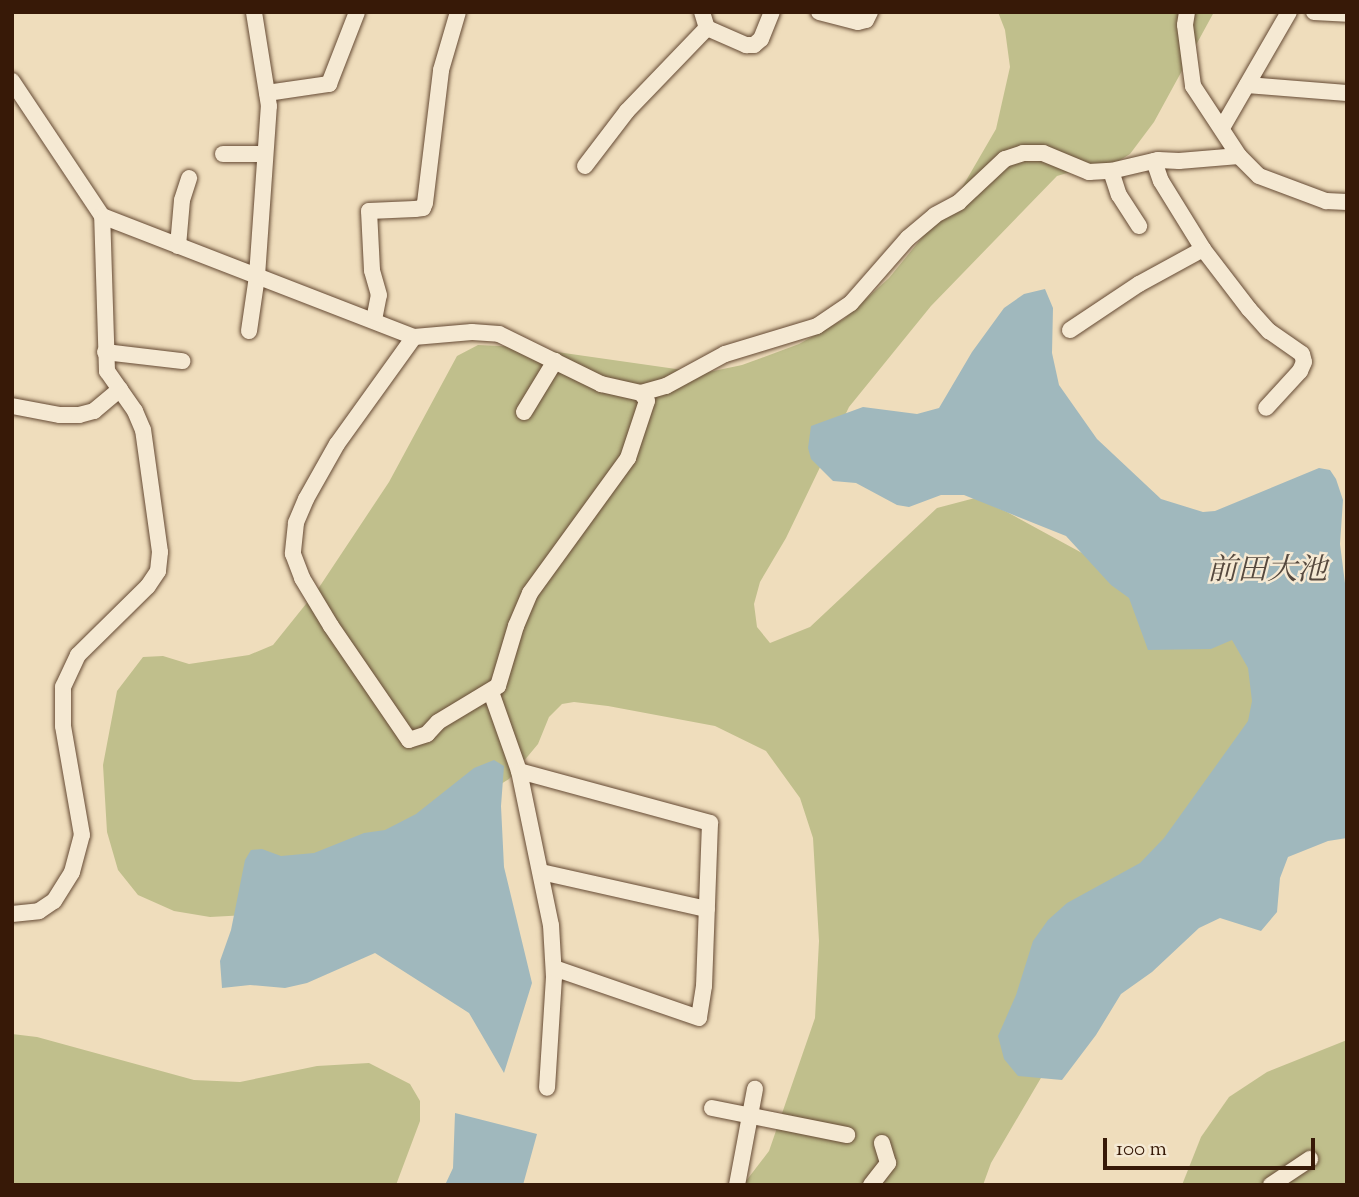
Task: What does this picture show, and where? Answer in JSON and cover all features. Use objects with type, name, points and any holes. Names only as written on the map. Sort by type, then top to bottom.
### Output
[{"type":"street","points":[[249,331],[257,276],[267,93],[254,12]]},
{"type":"street","points":[[267,93],[329,84],[358,12]]},
{"type":"street","points":[[374,320],[379,295],[372,270],[369,211],[415,209],[425,204],[441,69],[458,12]]},
{"type":"street","points":[[585,166],[627,111],[705,20],[746,45],[754,45],[761,39],[772,12]]},
{"type":"street","points":[[819,12],[858,22],[866,20],[870,12]]},
{"type":"street","points":[[1187,12],[1185,25],[1193,86],[1239,156],[1259,176],[1326,201],[1347,202]]},
{"type":"street","points":[[1222,128],[1289,12]]},
{"type":"street","points":[[1314,12],[1347,14]]},
{"type":"street","points":[[12,81],[102,216],[107,370],[135,411],[143,430],[159,552],[158,571],[148,586],[78,655],[63,687],[63,726],[82,835],[72,872],[54,901],[39,911],[12,914]]},
{"type":"street","points":[[1247,85],[1347,93]]},
{"type":"street","points":[[102,216],[414,337],[472,332],[499,334],[601,383],[641,393],[666,386],[725,354],[817,326],[850,303],[908,238],[935,215],[959,202],[1005,159],[1023,153],[1043,153],[1089,172],[1111,171],[1154,161],[1239,156]]},
{"type":"street","points":[[223,154],[265,154]]},
{"type":"street","points":[[1154,161],[1161,181],[1203,249],[1269,331],[1302,354],[1304,362],[1300,370],[1266,408]]},
{"type":"street","points":[[1111,171],[1119,195],[1139,226]]},
{"type":"street","points":[[178,246],[182,200],[189,178]]},
{"type":"street","points":[[1070,330],[1139,284],[1203,249]]},
{"type":"street","points":[[414,337],[337,444],[306,499],[296,523],[293,554],[302,578],[330,625],[409,740],[427,734],[438,722],[498,686],[516,626],[530,593],[628,458],[647,401],[641,393]]},
{"type":"street","points":[[105,352],[182,361]]},
{"type":"street","points":[[524,412],[555,361]]},
{"type":"street","points":[[12,407],[60,415],[79,415],[94,411],[120,389]]},
{"type":"street","points":[[491,692],[519,771],[551,925],[554,968],[547,1088]]},
{"type":"street","points":[[519,771],[710,823],[704,986],[699,1018],[554,968]]},
{"type":"street","points":[[541,872],[707,909]]},
{"type":"street","points":[[737,1185],[755,1089]]},
{"type":"street","points":[[712,1108],[847,1135]]},
{"type":"street","points":[[871,1185],[888,1163],[882,1143]]},
{"type":"street","points":[[1271,1185],[1310,1159]]},
{"type":"shaded area","points":[[998,12],[1214,12],[1154,122],[1130,154],[1109,167],[1087,167],[1057,176],[931,306],[849,407],[786,538],[760,582],[754,604],[757,627],[770,643],[810,627],[937,508],[975,498],[1007,512],[1214,625],[1246,650],[1273,683],[991,1163],[983,1185],[743,1185],[769,1151],[815,1018],[819,941],[813,838],[800,798],[766,751],[715,726],[608,706],[574,702],[562,704],[549,717],[538,744],[509,779],[438,823],[247,915],[210,917],[174,911],[138,895],[118,870],[107,832],[103,765],[117,691],[143,657],[163,656],[189,664],[249,655],[273,645],[318,589],[389,482],[457,356],[478,345],[522,347],[704,373],[742,365],[799,344],[844,319],[889,278],[960,191],[996,129],[1010,67],[1005,30]]},
{"type":"shaded area","points":[[12,1034],[37,1037],[194,1080],[240,1082],[317,1066],[369,1063],[410,1084],[420,1101],[420,1121],[396,1185],[12,1185]]},
{"type":"shaded area","points":[[1347,1040],[1347,1185],[1182,1185],[1201,1137],[1229,1097],[1267,1072]]},
{"type":"water","name":"前田大池","points":[[1045,289],[1053,308],[1052,353],[1059,385],[1097,439],[1161,499],[1203,512],[1215,511],[1319,468],[1330,470],[1343,500],[1340,544],[1347,599],[1347,838],[1328,841],[1288,857],[1280,878],[1277,912],[1261,931],[1220,918],[1199,928],[1152,972],[1121,994],[1096,1035],[1062,1080],[1018,1076],[1004,1059],[998,1036],[1016,995],[1033,941],[1048,920],[1067,903],[1140,863],[1164,838],[1248,721],[1252,701],[1248,668],[1232,640],[1211,649],[1148,650],[1129,598],[1111,585],[1066,536],[964,495],[941,495],[909,507],[897,505],[856,483],[833,481],[811,459],[808,448],[811,426],[863,407],[917,414],[939,408],[972,352],[1004,308],[1024,294]]},
{"type":"water","points":[[494,760],[504,766],[501,806],[504,867],[532,983],[504,1073],[469,1013],[375,953],[307,983],[285,988],[250,985],[222,988],[220,961],[231,930],[245,860],[251,850],[262,849],[281,856],[314,853],[364,833],[385,830],[416,814],[474,768]]},
{"type":"water","points":[[455,1113],[537,1134],[523,1185],[445,1185],[453,1168]]}]
